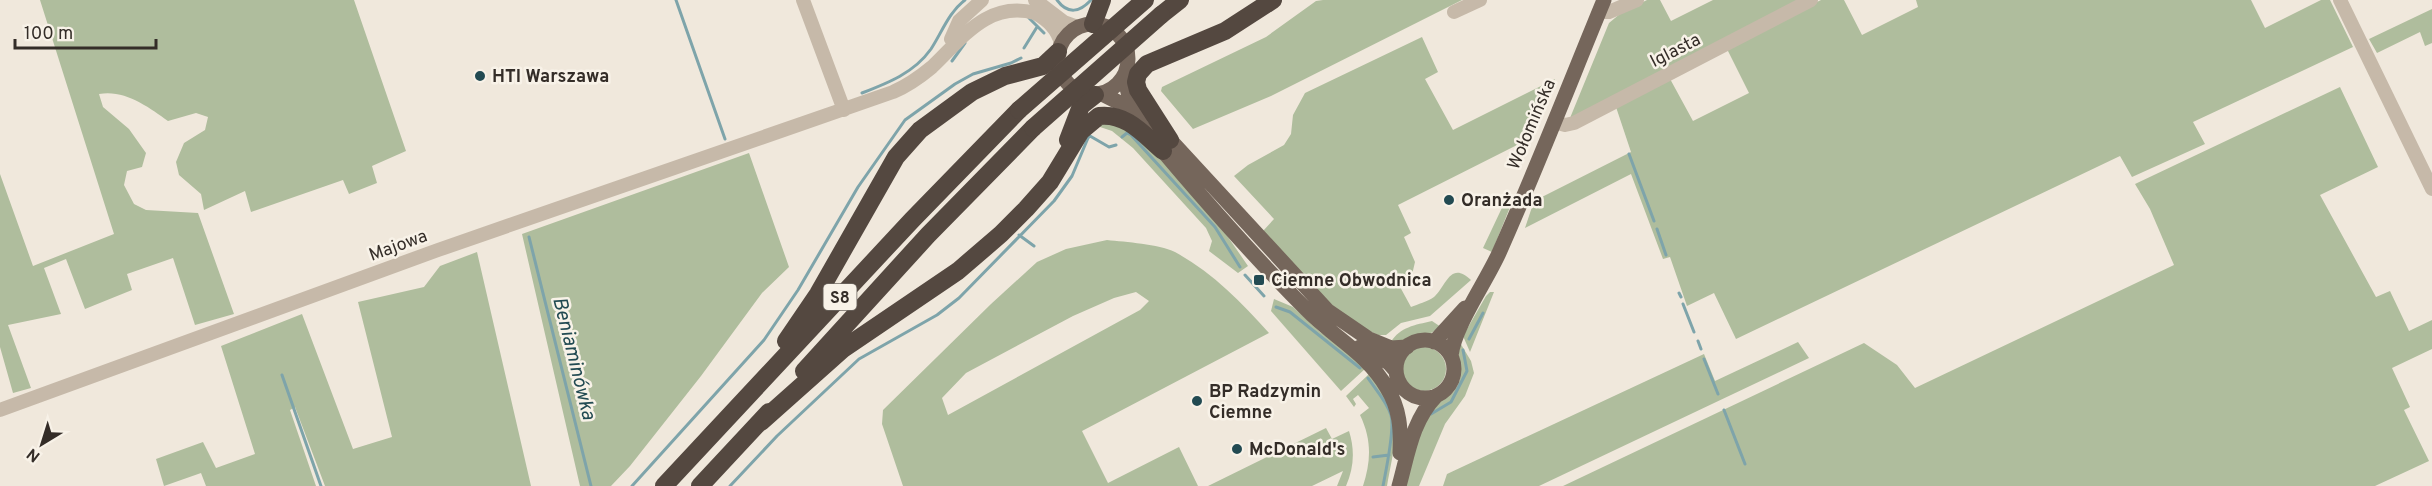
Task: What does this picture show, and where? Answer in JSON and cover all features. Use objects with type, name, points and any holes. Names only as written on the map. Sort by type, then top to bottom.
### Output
[{"type":"highway","points":[[1085,25],[1102,0]]},
{"type":"highway","name":"S8","points":[[664,486],[933,197],[1019,110],[1145,0]]},
{"type":"highway","name":"S8","points":[[700,486],[761,422],[825,346],[927,234],[1033,128],[1180,0]]},
{"type":"highway","points":[[1166,145],[1136,82],[1138,74],[1147,64],[1225,31],[1273,0]]},
{"type":"highway","points":[[1126,73],[1139,57],[1148,53],[1189,47]]},
{"type":"highway","points":[[740,404],[818,294],[896,157],[920,130],[972,92],[1005,76],[1043,66],[1060,48]]},
{"type":"highway","points":[[1061,162],[1080,106],[1098,94]]},
{"type":"highway","points":[[761,422],[843,349],[958,271],[1026,209],[1050,182],[1081,131],[1099,116],[1123,118],[1166,145]]},
{"type":"main road","name":"Wołomińska","points":[[1451,356],[1457,335],[1501,247],[1601,6]]},
{"type":"main road","points":[[1400,453],[1401,426],[1395,401],[1365,358],[1306,309],[1166,145],[1128,92],[1127,49],[1118,34],[1102,25],[1085,25],[1068,34],[1060,48],[1058,61],[1064,79],[1078,92],[1098,94],[1120,103],[1166,145],[1328,311],[1369,339],[1391,348],[1407,347]]},
{"type":"main road","points":[[1098,94],[1118,85],[1126,73]]},
{"type":"main road","name":"Wołomińska","points":[[1434,342],[1478,295]]},
{"type":"main road","points":[[1339,336],[1379,357],[1396,371],[1400,384],[1410,394],[1419,398],[1436,396]]},
{"type":"main road","points":[[1396,371],[1401,354],[1407,347],[1419,341],[1434,342],[1446,350],[1453,364],[1452,379],[1424,410],[1411,439],[1399,486]]},
{"type":"main road","points":[[1393,486],[1410,394]]},
{"type":"street","points":[[803,0],[844,110]]},
{"type":"street","points":[[946,49],[959,21],[982,0]]},
{"type":"street","points":[[1035,0],[1064,22],[1085,25]]},
{"type":"street","points":[[1454,12],[1480,0]]},
{"type":"street","points":[[1601,6],[1609,12],[1637,0]]},
{"type":"street","name":"Iglasta","points":[[1554,122],[1565,125],[1574,123],[1811,0]]},
{"type":"street","points":[[2340,0],[2432,189]]},
{"type":"street","points":[[946,49],[980,15],[992,8],[1009,5],[1022,6],[1044,19],[1058,33],[1060,48]]},
{"type":"street","name":"Majowa","points":[[0,410],[438,250],[844,110],[904,87],[933,66],[946,49]]},
{"type":"green space","points":[[40,0],[354,0],[406,151],[372,166],[377,183],[349,194],[343,180],[251,212],[245,191],[204,210],[201,194],[179,175],[176,162],[184,143],[205,130],[208,117],[196,113],[168,121],[136,100],[118,94],[99,94],[103,107],[129,129],[146,153],[142,167],[127,171],[124,185],[134,204],[146,210],[198,213],[234,314],[195,325],[173,258],[127,274],[132,290],[85,309],[66,259],[44,268],[61,314],[8,325],[31,388],[13,393],[0,347],[0,174],[33,266],[114,234]]},
{"type":"green space","points":[[1462,0],[1271,96],[1193,129],[1161,91],[1162,87],[1266,37],[1316,1]]},
{"type":"green space","points":[[1647,0],[1660,0],[1671,21],[1713,0],[1802,0],[1570,118],[1609,23],[1621,13]]},
{"type":"green space","points":[[1821,0],[1844,0],[1862,35],[1918,7],[1916,0],[2251,0],[2265,28],[2321,0],[2330,0],[2353,47],[2193,122],[2205,144],[2132,177],[2120,156],[1736,339],[1714,293],[1687,306],[1670,257],[1663,259],[1631,174],[1525,228],[1534,201],[1631,152],[1615,104],[1669,77],[1693,121],[1749,93],[1726,47]]},
{"type":"green space","points":[[2432,9],[2432,43],[2425,46],[2420,32],[2377,53],[2369,39]]},
{"type":"green space","points":[[1422,37],[1438,72],[1425,79],[1453,130],[1555,79],[1531,138],[1398,205],[1411,233],[1404,237],[1415,262],[1411,279],[1399,285],[1411,307],[1434,297],[1453,274],[1464,275],[1471,280],[1430,316],[1401,323],[1386,335],[1378,335],[1361,327],[1329,303],[1263,231],[1274,219],[1234,176],[1248,165],[1284,145],[1291,134],[1293,115],[1305,93]]},
{"type":"green space","points":[[2340,87],[2378,167],[2320,195],[2376,297],[2390,291],[2409,331],[2432,320],[2432,349],[2392,368],[2410,407],[2404,410],[2429,461],[2375,486],[1563,486],[1864,343],[1897,365],[1915,388],[2174,265],[2150,209],[2135,184]]},
{"type":"green space","points":[[1103,121],[1138,134],[1219,224],[1248,266],[1238,273],[1209,251],[1212,241],[1206,228],[1133,148],[1112,131],[1095,123]]},
{"type":"green space","points":[[749,153],[789,267],[762,293],[701,376],[630,466],[611,486],[580,486],[522,234]]},
{"type":"green space","points":[[1508,195],[1514,197],[1492,252],[1483,248]]},
{"type":"green space","points":[[1107,240],[1168,249],[1189,260],[1214,278],[1269,333],[1082,431],[1108,483],[1179,447],[1198,486],[903,486],[882,424],[883,410],[1037,262],[1066,249]],"holes":[[[1136,292],[1149,301],[1140,310],[948,415],[942,398],[966,373],[1073,316],[1114,298]]]},
{"type":"green space","points":[[477,252],[531,486],[325,486],[295,407],[290,410],[316,486],[206,486],[201,473],[164,486],[156,459],[203,442],[216,468],[255,454],[221,346],[302,314],[353,449],[392,437],[358,302],[424,287],[440,266]]},
{"type":"green space","points":[[1490,292],[1494,292],[1470,352],[1463,336]]},
{"type":"green space","points":[[1274,299],[1293,307],[1320,332],[1358,358],[1366,368],[1341,391],[1271,311]]},
{"type":"green space","points":[[1432,321],[1441,327],[1431,333],[1418,334],[1399,342],[1391,342],[1403,330]]},
{"type":"green space","points":[[1459,341],[1471,361],[1474,373],[1465,396],[1445,424],[1419,486],[1401,486],[1413,445],[1426,415],[1432,407],[1450,395],[1459,382],[1461,372]]},
{"type":"green space","points":[[1798,342],[1809,358],[1539,486],[1443,486],[1447,474],[1704,354],[1715,381]]},
{"type":"green space","points":[[1424,347],[1439,354],[1446,369],[1439,384],[1424,391],[1409,384],[1402,369],[1409,354]]},
{"type":"green space","points":[[1369,374],[1383,393],[1394,415],[1395,440],[1387,486],[1363,486],[1368,468],[1369,450],[1367,433],[1360,415],[1369,408],[1358,395],[1353,399],[1356,404],[1354,407],[1346,396]]},
{"type":"green space","points":[[1326,428],[1332,439],[1349,431],[1353,459],[1346,486],[1337,486],[1343,471],[1312,486],[1208,486]]},
{"type":"waterway","name":"Beniaminówka","points":[[676,0],[725,139]]},
{"type":"waterway","points":[[862,93],[891,81],[917,65],[931,49],[954,10],[965,0]]},
{"type":"waterway","points":[[1057,0],[1070,10],[1083,7],[1091,0]]},
{"type":"waterway","points":[[1029,18],[1044,33]]},
{"type":"waterway","points":[[1024,48],[1037,27]]},
{"type":"waterway","points":[[952,61],[965,43]]},
{"type":"waterway","points":[[632,486],[764,340],[798,290],[858,187],[905,120],[955,84],[973,74],[1021,58]]},
{"type":"waterway","points":[[1122,137],[1127,133],[1131,135],[1215,227],[1240,267]]},
{"type":"waterway","points":[[730,486],[777,436],[859,359],[937,315],[959,298],[1054,201],[1072,176],[1090,136],[1109,147],[1116,145]]},
{"type":"waterway","points":[[1629,154],[1654,221]]},
{"type":"waterway","points":[[1657,229],[1666,255]]},
{"type":"waterway","points":[[1019,235],[1034,246]]},
{"type":"waterway","name":"Beniaminówka","points":[[529,237],[591,486]]},
{"type":"waterway","points":[[1245,275],[1264,296]]},
{"type":"waterway","points":[[1679,293],[1681,297]]},
{"type":"waterway","points":[[1683,304],[1694,332]]},
{"type":"waterway","points":[[1276,307],[1290,312],[1360,368]]},
{"type":"waterway","points":[[1469,339],[1483,313]]},
{"type":"waterway","points":[[1698,341],[1701,349]]},
{"type":"waterway","points":[[1431,414],[1451,402],[1467,371],[1463,350]]},
{"type":"waterway","points":[[1704,359],[1718,394]]},
{"type":"waterway","points":[[282,375],[321,486]]},
{"type":"waterway","points":[[1368,378],[1387,405],[1392,421],[1390,450],[1383,486]]},
{"type":"waterway","points":[[1724,410],[1745,464]]},
{"type":"waterway","points":[[1373,457],[1389,455]]},
{"type":"place","name":"HTI Warszawa","points":[[480,76]]},
{"type":"place","name":"Oranżada","points":[[1449,200]]},
{"type":"place","name":"Ciemne Obwodnica","points":[[1259,280]]},
{"type":"place","name":"BP Radzymin Ciemne","points":[[1197,401]]},
{"type":"place","name":"McDonald's","points":[[1237,449]]}]
